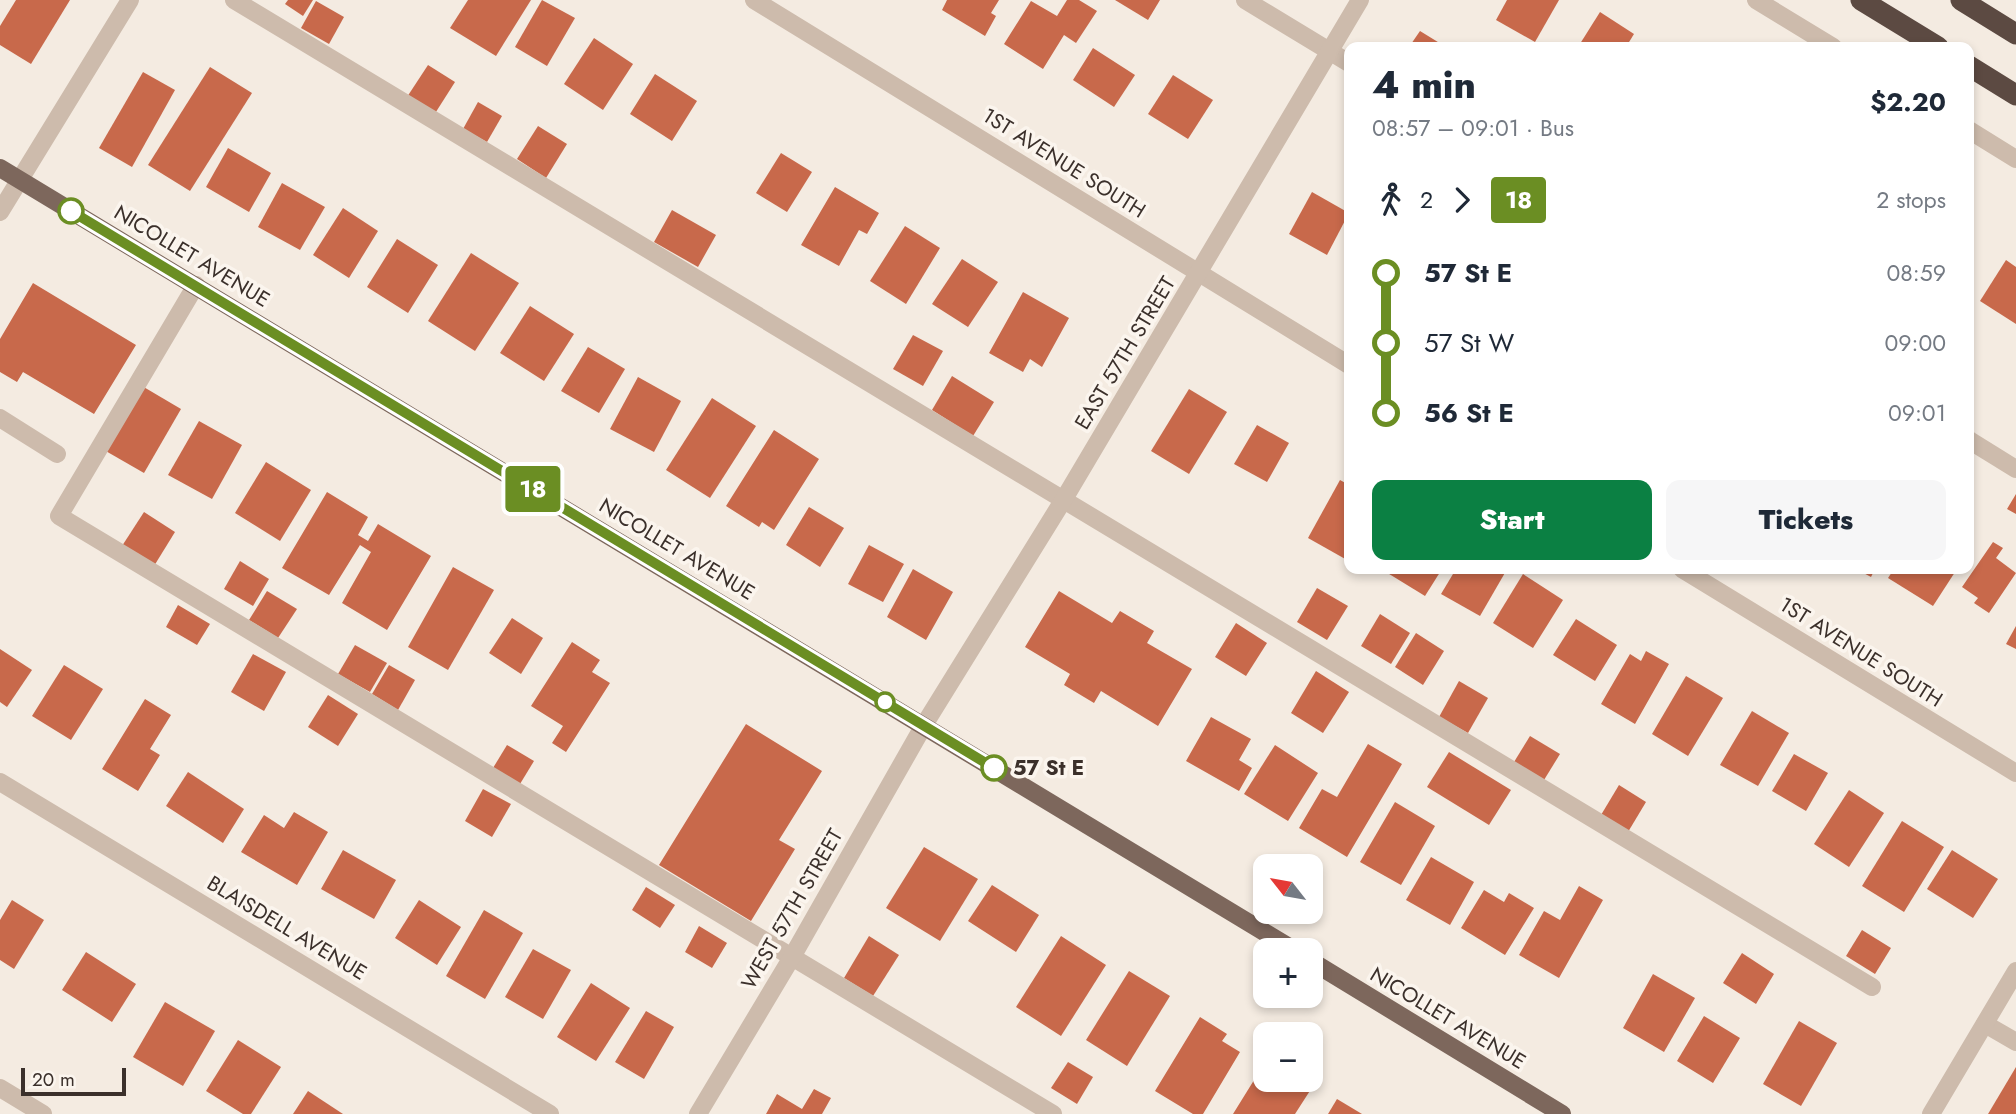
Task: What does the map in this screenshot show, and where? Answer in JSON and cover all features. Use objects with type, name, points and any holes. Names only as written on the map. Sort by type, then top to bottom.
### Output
[{"type":"highway","points":[[1861,0],[1930,42]]},
{"type":"highway","points":[[1961,0],[2016,34]]},
{"type":"highway","points":[[1974,69],[2016,95]]},
{"type":"main road","name":"NICOLLET AVENUE","points":[[0,168],[1273,938]]},
{"type":"main road","name":"NICOLLET AVENUE","points":[[1323,968],[1562,1114]]},
{"type":"street","points":[[0,212],[130,0]]},
{"type":"street","points":[[234,0],[1872,987]]},
{"type":"street","name":"1ST AVENUE SOUTH","points":[[754,0],[1344,362]]},
{"type":"street","points":[[1245,0],[1344,60]]},
{"type":"street","name":"EAST 57TH STREET","points":[[924,725],[1064,499],[1360,0]]},
{"type":"street","points":[[1756,0],[1825,42]]},
{"type":"street","points":[[1974,133],[2016,159]]},
{"type":"street","points":[[196,285],[59,516],[1053,1114]]},
{"type":"street","points":[[0,418],[57,454]]},
{"type":"street","points":[[1974,443],[2016,469]]},
{"type":"street","name":"1ST AVENUE SOUTH","points":[[1690,574],[2016,774]]},
{"type":"street","name":"WEST 57TH STREET","points":[[698,1114],[792,957],[924,725]]},
{"type":"street","name":"BLAISDELL AVENUE","points":[[0,782],[550,1114]]},
{"type":"street","points":[[1931,1114],[2016,971]]},
{"type":"street","points":[[1985,1024],[2016,1042]]},
{"type":"street","points":[[0,1088],[43,1114]]},
{"type":"building","points":[[16,0],[70,0],[31,64],[0,45],[0,26]]},
{"type":"building","points":[[288,0],[313,0],[303,16],[285,4]]},
{"type":"building","points":[[468,0],[531,0],[496,56],[450,28]]},
{"type":"building","points":[[542,0],[575,18],[547,66],[515,47]]},
{"type":"building","points":[[947,0],[999,0],[991,13],[996,16],[985,36],[942,10]]},
{"type":"building","points":[[1067,0],[1079,0],[1097,11],[1076,43],[1064,35],[1043,69],[1004,44],[1031,1],[1057,16]]},
{"type":"building","points":[[1115,0],[1160,0],[1148,20]]},
{"type":"building","points":[[1507,0],[1559,0],[1535,42],[1496,20]]},
{"type":"building","points":[[316,1],[344,17],[329,44],[301,28]]},
{"type":"building","points":[[1600,12],[1634,34],[1629,42],[1581,42]]},
{"type":"building","points":[[1420,31],[1438,42],[1412,42]]},
{"type":"building","points":[[594,38],[633,64],[603,110],[564,84]]},
{"type":"building","points":[[1093,48],[1135,75],[1114,107],[1073,80]]},
{"type":"building","points":[[428,65],[455,82],[434,115],[407,97]]},
{"type":"building","points":[[210,67],[252,93],[190,191],[148,165]]},
{"type":"building","points":[[143,72],[175,90],[132,167],[99,148]]},
{"type":"building","points":[[655,74],[697,101],[672,141],[630,114]]},
{"type":"building","points":[[1173,75],[1213,100],[1188,139],[1148,114]]},
{"type":"building","points":[[478,102],[502,116],[487,142],[463,129]]},
{"type":"building","points":[[538,126],[567,144],[546,178],[517,159]]},
{"type":"building","points":[[228,148],[271,173],[249,212],[206,187]]},
{"type":"building","points":[[781,153],[812,172],[787,212],[756,193]]},
{"type":"building","points":[[282,183],[325,207],[300,250],[258,227]]},
{"type":"building","points":[[835,187],[879,213],[867,234],[859,230],[839,266],[801,245]]},
{"type":"building","points":[[1312,192],[1344,210],[1344,223],[1327,255],[1289,234]]},
{"type":"building","points":[[343,208],[378,231],[349,278],[313,255]]},
{"type":"building","points":[[672,210],[716,235],[698,267],[654,242]]},
{"type":"building","points":[[905,226],[940,248],[906,304],[870,281]]},
{"type":"building","points":[[397,239],[438,265],[408,313],[367,287]]},
{"type":"building","points":[[471,253],[519,283],[475,351],[428,321]]},
{"type":"building","points":[[962,259],[998,282],[968,327],[932,304]]},
{"type":"building","points":[[2006,260],[2016,267],[2016,324],[1980,301]]},
{"type":"building","points":[[33,283],[136,345],[94,414],[23,372],[17,382],[0,372],[0,339]]},
{"type":"building","points":[[1023,292],[1069,318],[1042,367],[1030,359],[1023,372],[989,353]]},
{"type":"building","points":[[530,306],[574,334],[544,381],[500,353]]},
{"type":"building","points":[[913,335],[943,351],[923,386],[893,369]]},
{"type":"building","points":[[588,347],[625,369],[599,413],[561,391]]},
{"type":"building","points":[[952,376],[994,402],[973,436],[932,410]]},
{"type":"building","points":[[638,377],[681,401],[654,452],[610,429]]},
{"type":"building","points":[[142,386],[181,409],[144,473],[104,450]]},
{"type":"building","points":[[1189,389],[1227,412],[1189,474],[1151,451]]},
{"type":"building","points":[[712,398],[756,426],[710,498],[666,470]]},
{"type":"building","points":[[199,421],[242,445],[212,499],[168,475]]},
{"type":"building","points":[[1257,425],[1289,443],[1267,482],[1234,464]]},
{"type":"building","points":[[774,430],[819,459],[774,530],[762,522],[759,527],[726,506]]},
{"type":"building","points":[[266,462],[311,490],[280,541],[235,513]]},
{"type":"building","points":[[1340,480],[1344,482],[1344,558],[1308,538]]},
{"type":"building","points":[[327,492],[368,517],[358,535],[368,541],[378,524],[431,556],[387,630],[342,603],[371,552],[360,545],[329,595],[282,568]]},
{"type":"building","points":[[2016,494],[2016,514],[2007,509]]},
{"type":"building","points":[[809,507],[844,528],[820,567],[786,545]]},
{"type":"building","points":[[144,512],[175,532],[154,566],[122,546]]},
{"type":"building","points":[[1993,542],[2003,548],[1996,558],[2016,573],[1989,613],[1974,603],[1978,598],[1962,587],[1971,574],[1974,574],[1974,570]]},
{"type":"building","points":[[869,545],[904,564],[883,602],[848,584]]},
{"type":"building","points":[[240,561],[269,579],[253,606],[224,589]]},
{"type":"building","points":[[453,567],[494,590],[448,670],[408,647]]},
{"type":"building","points":[[913,569],[953,592],[926,640],[887,617]]},
{"type":"building","points":[[1389,574],[1439,574],[1425,596]]},
{"type":"building","points":[[1453,574],[1504,574],[1480,616],[1441,594]]},
{"type":"building","points":[[1523,574],[1563,600],[1533,648],[1493,623]]},
{"type":"building","points":[[1891,574],[1954,574],[1933,606],[1888,578]]},
{"type":"building","points":[[1317,588],[1348,606],[1327,640],[1297,622]]},
{"type":"building","points":[[267,591],[297,609],[278,638],[249,620]]},
{"type":"building","points":[[1059,591],[1112,623],[1120,611],[1154,631],[1147,643],[1192,669],[1158,726],[1101,691],[1094,703],[1064,685],[1070,674],[1025,647]]},
{"type":"building","points":[[178,605],[210,624],[197,645],[166,627]]},
{"type":"building","points":[[1380,614],[1410,633],[1391,664],[1361,646]]},
{"type":"building","points":[[512,618],[543,638],[521,674],[489,653]]},
{"type":"building","points":[[1576,619],[1617,645],[1595,681],[1553,655]]},
{"type":"building","points":[[1236,623],[1267,643],[1246,676],[1215,657]]},
{"type":"building","points":[[2016,626],[2016,649],[2006,644]]},
{"type":"building","points":[[1416,633],[1444,651],[1423,685],[1395,667]]},
{"type":"building","points":[[572,642],[600,660],[592,672],[610,683],[566,752],[552,743],[563,726],[531,706]]},
{"type":"building","points":[[355,645],[387,663],[370,692],[338,674]]},
{"type":"building","points":[[0,649],[32,670],[7,707],[0,702]]},
{"type":"building","points":[[1646,651],[1669,664],[1635,724],[1601,704],[1630,654],[1641,661]]},
{"type":"building","points":[[253,654],[286,672],[264,711],[231,692]]},
{"type":"building","points":[[64,665],[103,689],[71,740],[32,716]]},
{"type":"building","points":[[389,665],[415,680],[398,710],[372,694]]},
{"type":"building","points":[[1316,671],[1349,692],[1323,733],[1291,713]]},
{"type":"building","points":[[1686,676],[1723,698],[1688,756],[1652,734]]},
{"type":"building","points":[[1459,681],[1488,698],[1468,733],[1439,717]]},
{"type":"building","points":[[328,695],[358,714],[338,746],[308,727]]},
{"type":"building","points":[[145,699],[171,715],[150,749],[160,755],[138,791],[102,769]]},
{"type":"building","points":[[1752,711],[1789,733],[1758,786],[1720,765]]},
{"type":"building","points":[[1211,717],[1251,739],[1239,760],[1252,768],[1239,791],[1186,761]]},
{"type":"building","points":[[746,724],[822,771],[779,840],[795,849],[751,921],[659,865]]},
{"type":"building","points":[[1530,736],[1560,754],[1544,780],[1514,762]]},
{"type":"building","points":[[1368,744],[1402,764],[1347,857],[1299,828],[1322,789],[1337,797]]},
{"type":"building","points":[[507,745],[534,761],[520,784],[493,768]]},
{"type":"building","points":[[1275,745],[1318,773],[1288,821],[1244,794]]},
{"type":"building","points":[[1449,752],[1511,790],[1489,825],[1427,787]]},
{"type":"building","points":[[1794,754],[1828,773],[1806,811],[1772,791]]},
{"type":"building","points":[[188,772],[244,809],[223,843],[166,806]]},
{"type":"building","points":[[1619,785],[1646,802],[1628,832],[1601,815]]},
{"type":"building","points":[[483,789],[511,804],[492,837],[465,821]]},
{"type":"building","points":[[1849,790],[1884,813],[1849,867],[1814,844]]},
{"type":"building","points":[[1395,802],[1435,826],[1401,885],[1360,862]]},
{"type":"building","points":[[294,812],[328,832],[297,885],[241,852],[264,815],[284,828]]},
{"type":"building","points":[[1902,821],[1944,847],[1904,912],[1862,886]]},
{"type":"building","points":[[924,847],[978,879],[940,941],[886,908]]},
{"type":"building","points":[[343,850],[396,880],[374,919],[321,889]]},
{"type":"building","points":[[1952,850],[1998,879],[1973,918],[1927,889]]},
{"type":"building","points":[[1431,857],[1474,882],[1450,925],[1406,900]]},
{"type":"building","points":[[992,885],[1039,915],[1016,952],[968,921]]},
{"type":"building","points":[[1579,886],[1603,900],[1559,978],[1519,955],[1544,911],[1560,920]]},
{"type":"building","points":[[646,887],[675,905],[660,928],[632,910]]},
{"type":"building","points":[[1484,890],[1504,902],[1509,893],[1534,908],[1505,955],[1461,928]]},
{"type":"building","points":[[12,900],[44,920],[14,969],[0,960],[0,920]]},
{"type":"building","points":[[419,900],[461,927],[437,965],[395,938]]},
{"type":"building","points":[[484,910],[523,933],[485,999],[446,976]]},
{"type":"building","points":[[699,926],[727,943],[712,968],[685,952]]},
{"type":"building","points":[[1862,930],[1891,948],[1875,974],[1846,956]]},
{"type":"building","points":[[869,936],[899,955],[873,996],[844,978]]},
{"type":"building","points":[[1061,936],[1106,965],[1061,1036],[1016,1007]]},
{"type":"building","points":[[533,949],[571,970],[543,1019],[505,997]]},
{"type":"building","points":[[86,952],[136,984],[112,1022],[62,990]]},
{"type":"building","points":[[1742,953],[1774,974],[1756,1004],[1723,983]]},
{"type":"building","points":[[1129,971],[1170,996],[1127,1066],[1086,1040]]},
{"type":"building","points":[[1653,974],[1695,998],[1664,1052],[1623,1028]]},
{"type":"building","points":[[591,983],[630,1008],[596,1061],[557,1037]]},
{"type":"building","points":[[165,1002],[215,1031],[183,1086],[133,1057]]},
{"type":"building","points":[[646,1011],[674,1027],[644,1079],[615,1062]]},
{"type":"building","points":[[1704,1016],[1740,1038],[1713,1083],[1677,1061]]},
{"type":"building","points":[[1200,1017],[1227,1034],[1222,1041],[1240,1052],[1203,1114],[1193,1114],[1155,1091]]},
{"type":"building","points":[[1799,1021],[1837,1043],[1801,1106],[1763,1084]]},
{"type":"building","points":[[238,1040],[281,1067],[251,1114],[243,1114],[206,1091]]},
{"type":"building","points":[[1068,1062],[1093,1077],[1077,1104],[1051,1088]]},
{"type":"building","points":[[2016,1067],[2016,1114],[1988,1114]]},
{"type":"building","points":[[1253,1082],[1253,1092],[1309,1092],[1295,1114],[1233,1114]]},
{"type":"building","points":[[814,1089],[831,1098],[822,1114],[766,1114],[777,1094],[802,1109]]},
{"type":"building","points":[[308,1091],[343,1114],[293,1114]]},
{"type":"building","points":[[1337,1099],[1362,1114],[1328,1114]]},
{"type":"bus line","name":"18","points":[[71,211],[994,768]]},
{"type":"place","name":"57 St E","points":[[994,768]]}]
